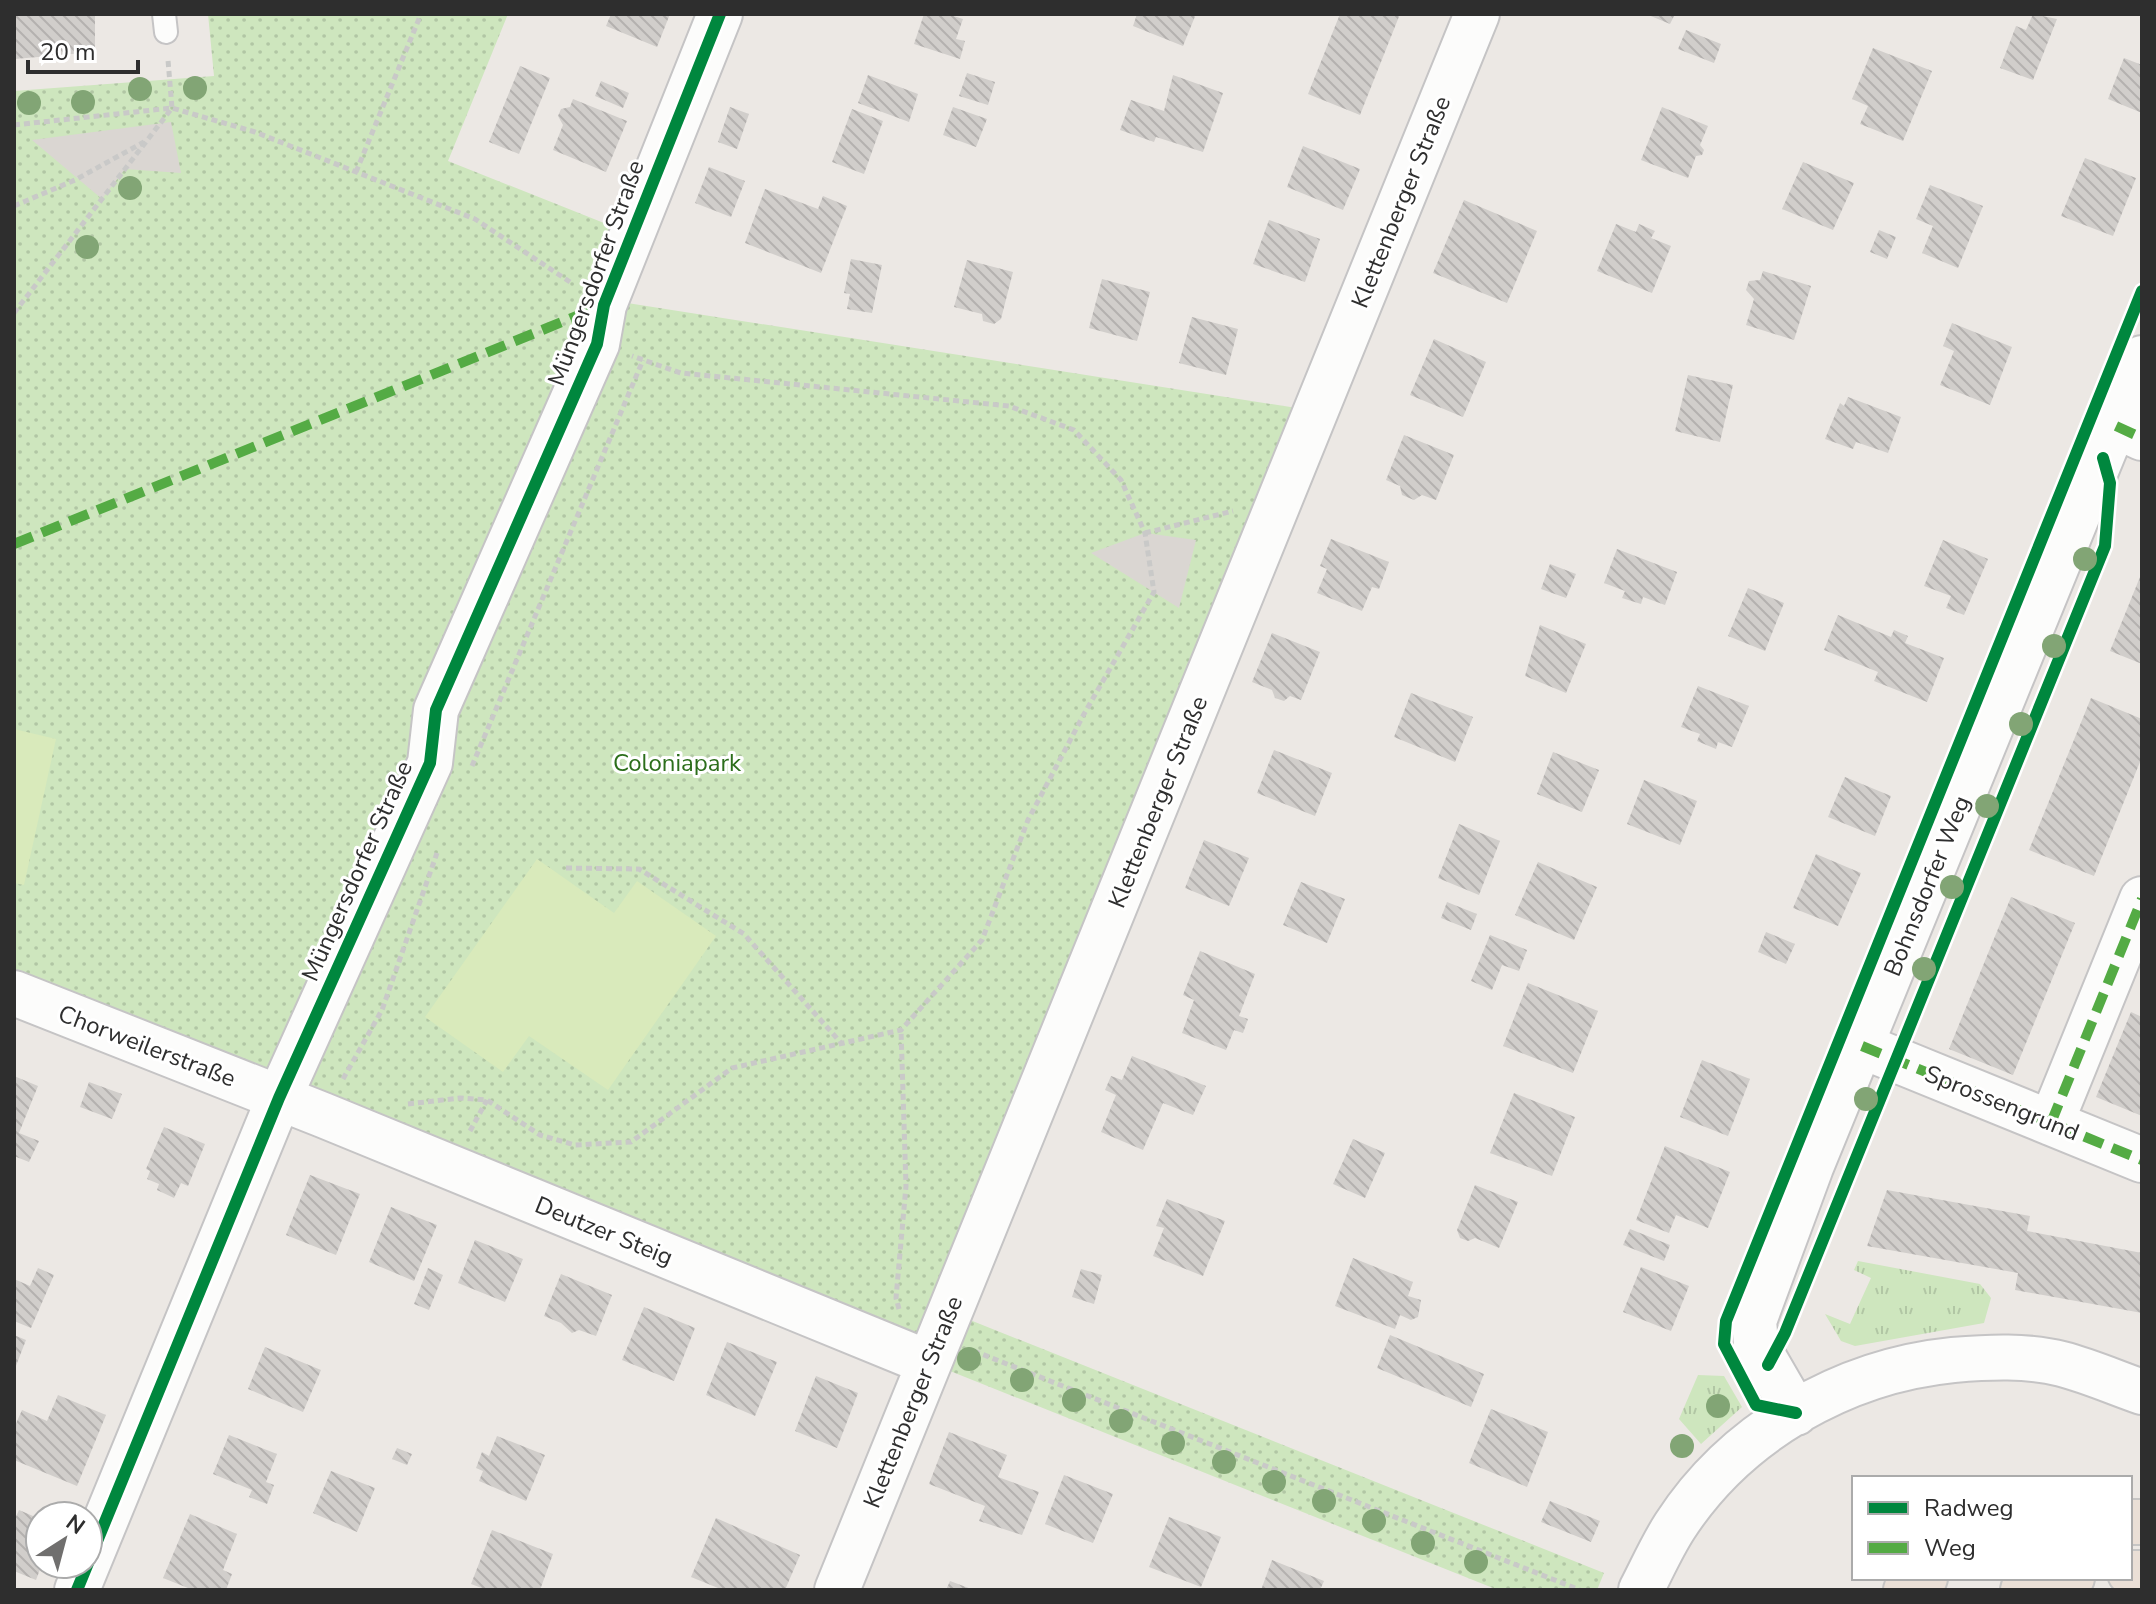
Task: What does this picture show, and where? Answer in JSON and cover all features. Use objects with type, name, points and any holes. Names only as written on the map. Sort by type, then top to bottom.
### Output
[{"type":"highway","points":[[2023,1590],[2064,1580]]},
{"type":"street","name":"Müngersdorfer Straße","points":[[77,1590],[279,1098],[430,763],[436,710],[601,324],[720,14]]},
{"type":"street","name":"Klettenberger Straße","points":[[837,1590],[926,1353],[1281,499],[1477,14]]},
{"type":"street","name":"Bohnsdorfer Weg","points":[[1796,1413],[1756,1344],[1754,1321],[1811,1167],[1862,1046],[2129,432],[2142,358]]},
{"type":"street","points":[[2051,1123],[2142,899]]},
{"type":"street","name":"Chorweilerstraße","points":[[14,993],[279,1098]]},
{"type":"street","name":"Sprossengrund","points":[[1862,1046],[2142,1160]]},
{"type":"street","name":"Deutzer Steig","points":[[279,1098],[926,1353]]},
{"type":"street","points":[[1641,1590],[1674,1527],[1696,1497],[1756,1438],[1833,1392],[1899,1368],[1990,1357],[2060,1363],[2142,1392]]},
{"type":"path","points":[[356,172],[421,14]]},
{"type":"path","points":[[14,313],[172,108],[165,23]]},
{"type":"path","points":[[14,125],[172,108],[255,132],[475,219],[643,360],[696,375],[1009,406],[1074,430],[1121,480],[1145,533],[1154,592],[1028,820],[982,940],[901,1030],[732,1068],[631,1142],[575,1145],[564,1142],[540,1135],[487,1100],[460,1098],[399,1105]]},
{"type":"path","points":[[14,206],[75,180],[148,140]]},
{"type":"path","points":[[468,775],[643,360]]},
{"type":"path","points":[[1145,533],[1281,499]]},
{"type":"path","points":[[323,1115],[382,1010],[440,846]]},
{"type":"path","points":[[566,868],[639,869],[744,934],[842,1044]]},
{"type":"path","points":[[901,1030],[906,1186],[896,1298],[926,1353],[1580,1590]]},
{"type":"green space","name":"Coloniapark","points":[[208,14],[508,14],[448,161],[619,229],[621,302],[1303,409],[924,1343],[14,979],[14,91],[214,76]]},
{"type":"green space","points":[[14,729],[56,739],[24,885],[14,883]]},
{"type":"green space","points":[[537,859],[614,913],[637,881],[716,936],[608,1090],[529,1036],[503,1072],[425,1017]]},
{"type":"green space","points":[[1858,1261],[1980,1284],[1991,1298],[1984,1323],[1855,1346],[1841,1341],[1825,1314],[1850,1324],[1871,1278],[1854,1270]]},
{"type":"green space","points":[[965,1318],[1604,1573],[1597,1590],[1498,1590],[945,1369]]},
{"type":"green space","points":[[1698,1375],[1724,1376],[1742,1407],[1701,1444],[1679,1419]]},
{"type":"shaded area","points":[[171,122],[181,173],[125,169],[102,199],[32,140]]},
{"type":"shaded area","points":[[1145,533],[1196,540],[1179,608],[1091,553]]},
{"type":"building","points":[[14,14],[95,14],[95,52],[15,59]]},
{"type":"building","points":[[611,14],[670,14],[657,47],[606,26]]},
{"type":"building","points":[[924,14],[947,14],[963,19],[956,39],[965,41],[960,59],[914,44]]},
{"type":"building","points":[[1137,14],[1196,14],[1183,46],[1133,26]]},
{"type":"building","points":[[1340,14],[1400,14],[1360,115],[1308,94]]},
{"type":"building","points":[[1646,14],[1675,14],[1670,24]]},
{"type":"building","points":[[2033,14],[2057,19],[2033,80],[2000,68],[2016,26],[2026,30]]},
{"type":"building","points":[[1686,30],[1721,44],[1714,63],[1678,49]]},
{"type":"building","points":[[1873,48],[1932,71],[1903,141],[1860,124],[1868,106],[1852,99]]},
{"type":"building","points":[[2124,58],[2142,65],[2142,113],[2108,99]]},
{"type":"building","points":[[520,66],[550,78],[519,154],[489,142]]},
{"type":"building","points":[[967,73],[995,82],[988,105],[959,96]]},
{"type":"building","points":[[868,75],[918,94],[909,122],[858,103]]},
{"type":"building","points":[[1173,75],[1223,93],[1203,152],[1156,137],[1154,142],[1120,130],[1131,100],[1164,111]]},
{"type":"building","points":[[601,81],[629,93],[623,108],[595,96]]},
{"type":"building","points":[[573,99],[627,121],[606,172],[553,150],[563,125],[558,116],[561,109],[570,107]]},
{"type":"building","points":[[730,107],[749,114],[737,149],[718,142]]},
{"type":"building","points":[[953,107],[987,119],[976,147],[943,135]]},
{"type":"building","points":[[1662,107],[1708,126],[1700,145],[1704,150],[1702,155],[1696,156],[1688,178],[1641,160]]},
{"type":"building","points":[[852,109],[883,121],[864,174],[832,162]]},
{"type":"building","points":[[1303,146],[1360,169],[1343,210],[1287,187]]},
{"type":"building","points":[[2085,158],[2136,178],[2113,236],[2061,216]]},
{"type":"building","points":[[1803,162],[1854,183],[1833,230],[1782,209]]},
{"type":"building","points":[[709,167],[745,181],[731,217],[695,203]]},
{"type":"building","points":[[1930,185],[1983,206],[1958,268],[1922,253],[1933,226],[1916,219]]},
{"type":"building","points":[[765,189],[818,209],[823,196],[847,206],[821,273],[745,243]]},
{"type":"building","points":[[1464,200],[1537,231],[1507,303],[1433,273]]},
{"type":"building","points":[[1269,220],[1320,239],[1305,282],[1253,264]]},
{"type":"building","points":[[1616,224],[1636,232],[1639,224],[1655,231],[1651,238],[1671,246],[1652,293],[1597,271]]},
{"type":"building","points":[[1879,230],[1896,237],[1887,259],[1870,252]]},
{"type":"building","points":[[851,259],[882,265],[872,313],[847,309],[850,294],[844,293]]},
{"type":"building","points":[[967,260],[1013,272],[1001,319],[994,324],[983,321],[982,314],[954,307]]},
{"type":"building","points":[[1763,271],[1811,286],[1794,340],[1746,325],[1754,299],[1746,290],[1749,281],[1760,280]]},
{"type":"building","points":[[1102,279],[1150,292],[1137,341],[1089,328]]},
{"type":"building","points":[[1192,317],[1238,329],[1226,375],[1179,363]]},
{"type":"building","points":[[1952,323],[2012,347],[1990,405],[1940,385],[1954,351],[1943,346]]},
{"type":"building","points":[[1434,339],[1486,362],[1463,417],[1410,395]]},
{"type":"building","points":[[1688,375],[1733,385],[1720,442],[1675,431]]},
{"type":"building","points":[[1848,397],[1901,417],[1888,453],[1856,442],[1853,449],[1825,439],[1840,403],[1844,406]]},
{"type":"building","points":[[1404,435],[1454,455],[1436,500],[1422,495],[1414,500],[1402,495],[1400,486],[1386,480]]},
{"type":"building","points":[[1331,539],[1389,562],[1379,589],[1372,587],[1362,611],[1317,593],[1327,569],[1320,566]]},
{"type":"building","points":[[1943,540],[1988,559],[1964,615],[1946,608],[1951,596],[1924,586]]},
{"type":"building","points":[[1617,549],[1677,572],[1665,605],[1643,597],[1641,604],[1622,598],[1625,591],[1604,583]]},
{"type":"building","points":[[1550,564],[1576,574],[1566,598],[1541,589]]},
{"type":"building","points":[[2142,572],[2142,664],[2110,651]]},
{"type":"building","points":[[1748,588],[1784,603],[1765,651],[1728,636]]},
{"type":"building","points":[[1838,615],[1891,637],[1894,630],[1908,636],[1905,643],[1944,658],[1927,702],[1874,681],[1878,672],[1824,650]]},
{"type":"building","points":[[1540,625],[1586,644],[1566,693],[1525,676]]},
{"type":"building","points":[[1272,633],[1320,652],[1301,700],[1290,696],[1284,701],[1275,698],[1272,690],[1252,682]]},
{"type":"building","points":[[1698,686],[1749,706],[1732,747],[1718,742],[1716,749],[1697,741],[1700,734],[1681,727]]},
{"type":"building","points":[[1411,693],[1473,717],[1455,762],[1394,737]]},
{"type":"building","points":[[2091,698],[2142,719],[2142,757],[2094,876],[2029,850]]},
{"type":"building","points":[[1274,750],[1332,773],[1315,816],[1257,793]]},
{"type":"building","points":[[1553,752],[1599,770],[1582,812],[1537,794]]},
{"type":"building","points":[[1845,777],[1891,796],[1875,836],[1828,817]]},
{"type":"building","points":[[1644,780],[1697,801],[1680,845],[1627,824]]},
{"type":"building","points":[[1459,824],[1500,841],[1479,895],[1438,878]]},
{"type":"building","points":[[1204,840],[1249,858],[1229,906],[1185,888]]},
{"type":"building","points":[[1816,854],[1861,873],[1838,926],[1793,908]]},
{"type":"building","points":[[1538,862],[1597,887],[1574,940],[1515,915]]},
{"type":"building","points":[[1301,882],[1345,899],[1327,943],[1283,925]]},
{"type":"building","points":[[2011,897],[2075,923],[2013,1075],[1949,1049]]},
{"type":"building","points":[[1447,902],[1477,914],[1471,930],[1441,918]]},
{"type":"building","points":[[1766,932],[1795,944],[1786,964],[1758,952]]},
{"type":"building","points":[[1490,935],[1527,950],[1519,971],[1502,965],[1492,990],[1471,981]]},
{"type":"building","points":[[1200,951],[1255,974],[1239,1016],[1248,1019],[1243,1033],[1234,1030],[1226,1050],[1182,1033],[1194,1000],[1183,995]]},
{"type":"building","points":[[1528,983],[1598,1011],[1573,1073],[1503,1046]]},
{"type":"building","points":[[2131,1012],[2142,1017],[2142,1116],[2096,1097]]},
{"type":"building","points":[[1132,1056],[1206,1086],[1193,1115],[1163,1103],[1143,1150],[1101,1132],[1116,1095],[1105,1090],[1111,1076],[1122,1080]]},
{"type":"building","points":[[1702,1060],[1750,1079],[1728,1136],[1680,1117]]},
{"type":"building","points":[[14,1076],[38,1086],[19,1133],[39,1141],[29,1162],[14,1156]]},
{"type":"building","points":[[89,1082],[122,1094],[112,1119],[80,1107]]},
{"type":"building","points":[[1514,1093],[1575,1117],[1552,1176],[1490,1153]]},
{"type":"building","points":[[164,1127],[205,1144],[188,1186],[181,1183],[174,1198],[157,1190],[159,1184],[147,1179],[150,1171],[146,1169]]},
{"type":"building","points":[[1353,1139],[1385,1153],[1365,1198],[1333,1184]]},
{"type":"building","points":[[1665,1146],[1730,1172],[1708,1228],[1676,1215],[1669,1233],[1636,1220]]},
{"type":"building","points":[[310,1175],[360,1194],[336,1255],[286,1235]]},
{"type":"building","points":[[1475,1185],[1518,1202],[1499,1248],[1475,1238],[1468,1241],[1460,1238],[1457,1230]]},
{"type":"building","points":[[1887,1190],[2030,1216],[2027,1231],[2142,1253],[2142,1313],[2015,1290],[2018,1273],[1867,1246]]},
{"type":"building","points":[[1167,1199],[1225,1221],[1203,1276],[1153,1256],[1164,1228],[1156,1226]]},
{"type":"building","points":[[391,1207],[437,1225],[414,1281],[369,1262]]},
{"type":"building","points":[[1630,1229],[1670,1245],[1664,1261],[1623,1245]]},
{"type":"building","points":[[475,1240],[523,1259],[505,1302],[458,1283]]},
{"type":"building","points":[[1353,1258],[1413,1282],[1408,1296],[1421,1300],[1418,1317],[1411,1320],[1400,1315],[1395,1329],[1335,1306]]},
{"type":"building","points":[[1641,1267],[1689,1286],[1671,1331],[1623,1312]]},
{"type":"building","points":[[38,1268],[54,1275],[31,1328],[14,1321],[14,1279],[30,1286]]},
{"type":"building","points":[[428,1268],[443,1275],[429,1310],[414,1304]]},
{"type":"building","points":[[1081,1269],[1102,1275],[1094,1304],[1072,1297]]},
{"type":"building","points":[[561,1274],[612,1295],[596,1336],[579,1330],[572,1333],[561,1323],[544,1316]]},
{"type":"building","points":[[644,1307],[695,1328],[674,1381],[622,1360]]},
{"type":"building","points":[[14,1335],[26,1340],[14,1371]]},
{"type":"building","points":[[1390,1335],[1484,1374],[1471,1407],[1377,1368]]},
{"type":"building","points":[[727,1342],[777,1362],[755,1416],[706,1395]]},
{"type":"building","points":[[265,1347],[321,1370],[303,1412],[248,1389]]},
{"type":"building","points":[[816,1376],[858,1393],[837,1448],[795,1431]]},
{"type":"building","points":[[58,1395],[106,1415],[77,1486],[14,1460],[14,1428],[22,1410],[47,1421]]},
{"type":"building","points":[[1491,1409],[1548,1432],[1527,1487],[1469,1463]]},
{"type":"building","points":[[949,1432],[1007,1455],[998,1477],[1039,1492],[1022,1535],[979,1521],[985,1506],[929,1484]]},
{"type":"building","points":[[229,1435],[277,1454],[266,1482],[274,1485],[267,1504],[249,1497],[252,1490],[213,1474]]},
{"type":"building","points":[[497,1436],[545,1455],[526,1501],[479,1481],[483,1471],[476,1468],[482,1452],[489,1456]]},
{"type":"building","points":[[397,1448],[412,1454],[407,1465],[392,1459]]},
{"type":"building","points":[[331,1471],[375,1488],[357,1532],[313,1513]]},
{"type":"building","points":[[1064,1475],[1113,1494],[1093,1543],[1045,1524]]},
{"type":"building","points":[[1550,1501],[1600,1521],[1591,1542],[1541,1522]]},
{"type":"building","points":[[19,1510],[24,1512],[24,1575],[14,1571],[14,1521]]},
{"type":"building","points":[[190,1514],[237,1534],[223,1570],[232,1574],[226,1590],[193,1590],[163,1578]]},
{"type":"building","points":[[1169,1517],[1221,1537],[1201,1587],[1149,1567]]},
{"type":"building","points":[[716,1518],[800,1555],[785,1590],[723,1590],[691,1577]]},
{"type":"building","points":[[492,1530],[553,1554],[540,1590],[487,1590],[471,1584]]},
{"type":"building","points":[[1272,1560],[1324,1581],[1320,1590],[1261,1590]]},
{"type":"building","points":[[950,1581],[974,1590],[946,1590]]},
{"type":"marked path","points":[[14,544],[604,305]]},
{"type":"marked path","points":[[2116,426],[2142,438]]},
{"type":"marked path","points":[[2051,1123],[2142,899]]},
{"type":"marked path","points":[[1862,1046],[2142,1160]]},
{"type":"cycle path","points":[[77,1590],[279,1098],[430,763],[436,710],[597,344],[604,305],[720,14]]},
{"type":"cycle path","points":[[1796,1413],[1756,1405],[1724,1344],[1726,1321],[2142,291]]},
{"type":"cycle path","points":[[1768,1365],[1785,1333],[2105,546],[2110,483],[2103,458]]}]
